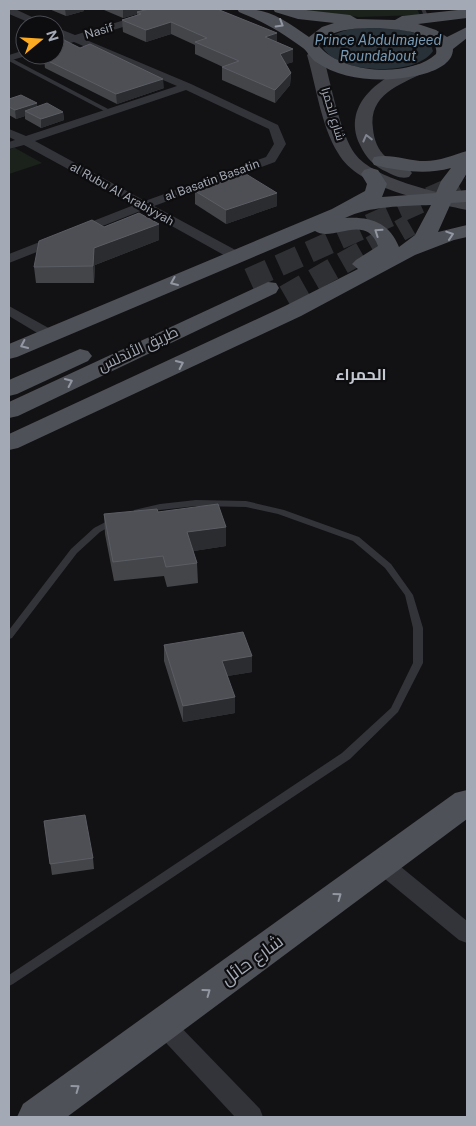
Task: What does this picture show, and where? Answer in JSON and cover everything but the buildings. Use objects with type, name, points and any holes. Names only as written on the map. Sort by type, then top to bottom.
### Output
[{"type":"main road","points":[[245,9],[276,21],[313,50],[325,62],[359,72],[401,73],[420,69],[440,60],[445,53],[445,47],[441,41],[426,32],[388,24],[298,14],[281,9]]},
{"type":"main road","points":[[388,24],[425,13],[467,14]]},
{"type":"main road","points":[[313,50],[314,39],[322,33],[342,26],[368,23]]},
{"type":"main road","points":[[445,47],[457,37],[467,32]]},
{"type":"main road","name":"شارع الحمرا","points":[[313,50],[341,144],[349,159],[376,167],[400,185],[467,205]]},
{"type":"main road","name":"شارع الحمرا","points":[[376,167],[364,128],[363,114],[368,101],[379,89],[420,69]]},
{"type":"main road","points":[[9,444],[261,283],[339,213],[374,194],[377,184],[376,167],[423,168],[444,166],[467,157]]},
{"type":"main road","points":[[402,255],[423,239],[432,225],[451,181],[467,163]]},
{"type":"main road","points":[[339,213],[378,202],[467,196]]},
{"type":"main road","name":"شارع الحمرا","points":[[444,199],[467,217]]},
{"type":"main road","points":[[9,372],[261,283],[344,273],[389,248],[387,238],[378,230],[353,223],[334,225],[314,231],[277,247],[261,283],[9,429]]},
{"type":"main road","points":[[9,352],[49,334],[261,283],[402,255],[448,235],[467,231]]},
{"type":"main road","name":"طريق الأندلس","points":[[9,389],[261,283]]},
{"type":"main road","name":"طريق الأندلس","points":[[9,410],[261,283]]},
{"type":"main road","name":"شارع حائل","points":[[37,1117],[467,802]]},
{"type":"street","points":[[132,9],[148,16]]},
{"type":"street","name":"Nasif","points":[[65,41],[171,9]]},
{"type":"street","points":[[9,10],[21,15]]},
{"type":"street","name":"al Basatin Basatin","points":[[9,259],[143,206],[271,159],[280,144],[274,127],[186,86],[65,34]]},
{"type":"street","points":[[9,146],[186,86]]},
{"type":"street","name":"al Rubu Al Arabiyyah","points":[[9,132],[143,206],[261,283]]},
{"type":"street","points":[[9,310],[49,334]]},
{"type":"street","points":[[382,864],[467,934]]},
{"type":"street","points":[[163,1024],[251,1117]]},
{"type":"lane","points":[[9,59],[110,112]]},
{"type":"lane","points":[[9,636],[74,551],[97,530],[125,516],[160,507],[196,502],[246,504],[280,512],[356,539],[388,566],[409,595],[418,628],[418,662],[395,710],[346,756],[9,980]]},
{"type":"shaded area","points":[[293,9],[417,9],[420,15],[359,17]]},
{"type":"shaded area","points":[[15,147],[42,163],[9,174],[9,150]]},
{"type":"water","name":"Prince Abdulmajeed Roundabout","points":[[380,27],[403,30],[419,35],[430,44],[433,51],[424,59],[411,65],[378,69],[345,63],[332,57],[323,48],[332,36],[339,32]]},
{"type":"tunnel","points":[[442,192],[467,181]]},
{"type":"tunnel","points":[[249,279],[445,191]]},
{"type":"tunnel","points":[[285,296],[410,225]]},
{"type":"district","name":"الحمراء","points":[[361,374]]}]
